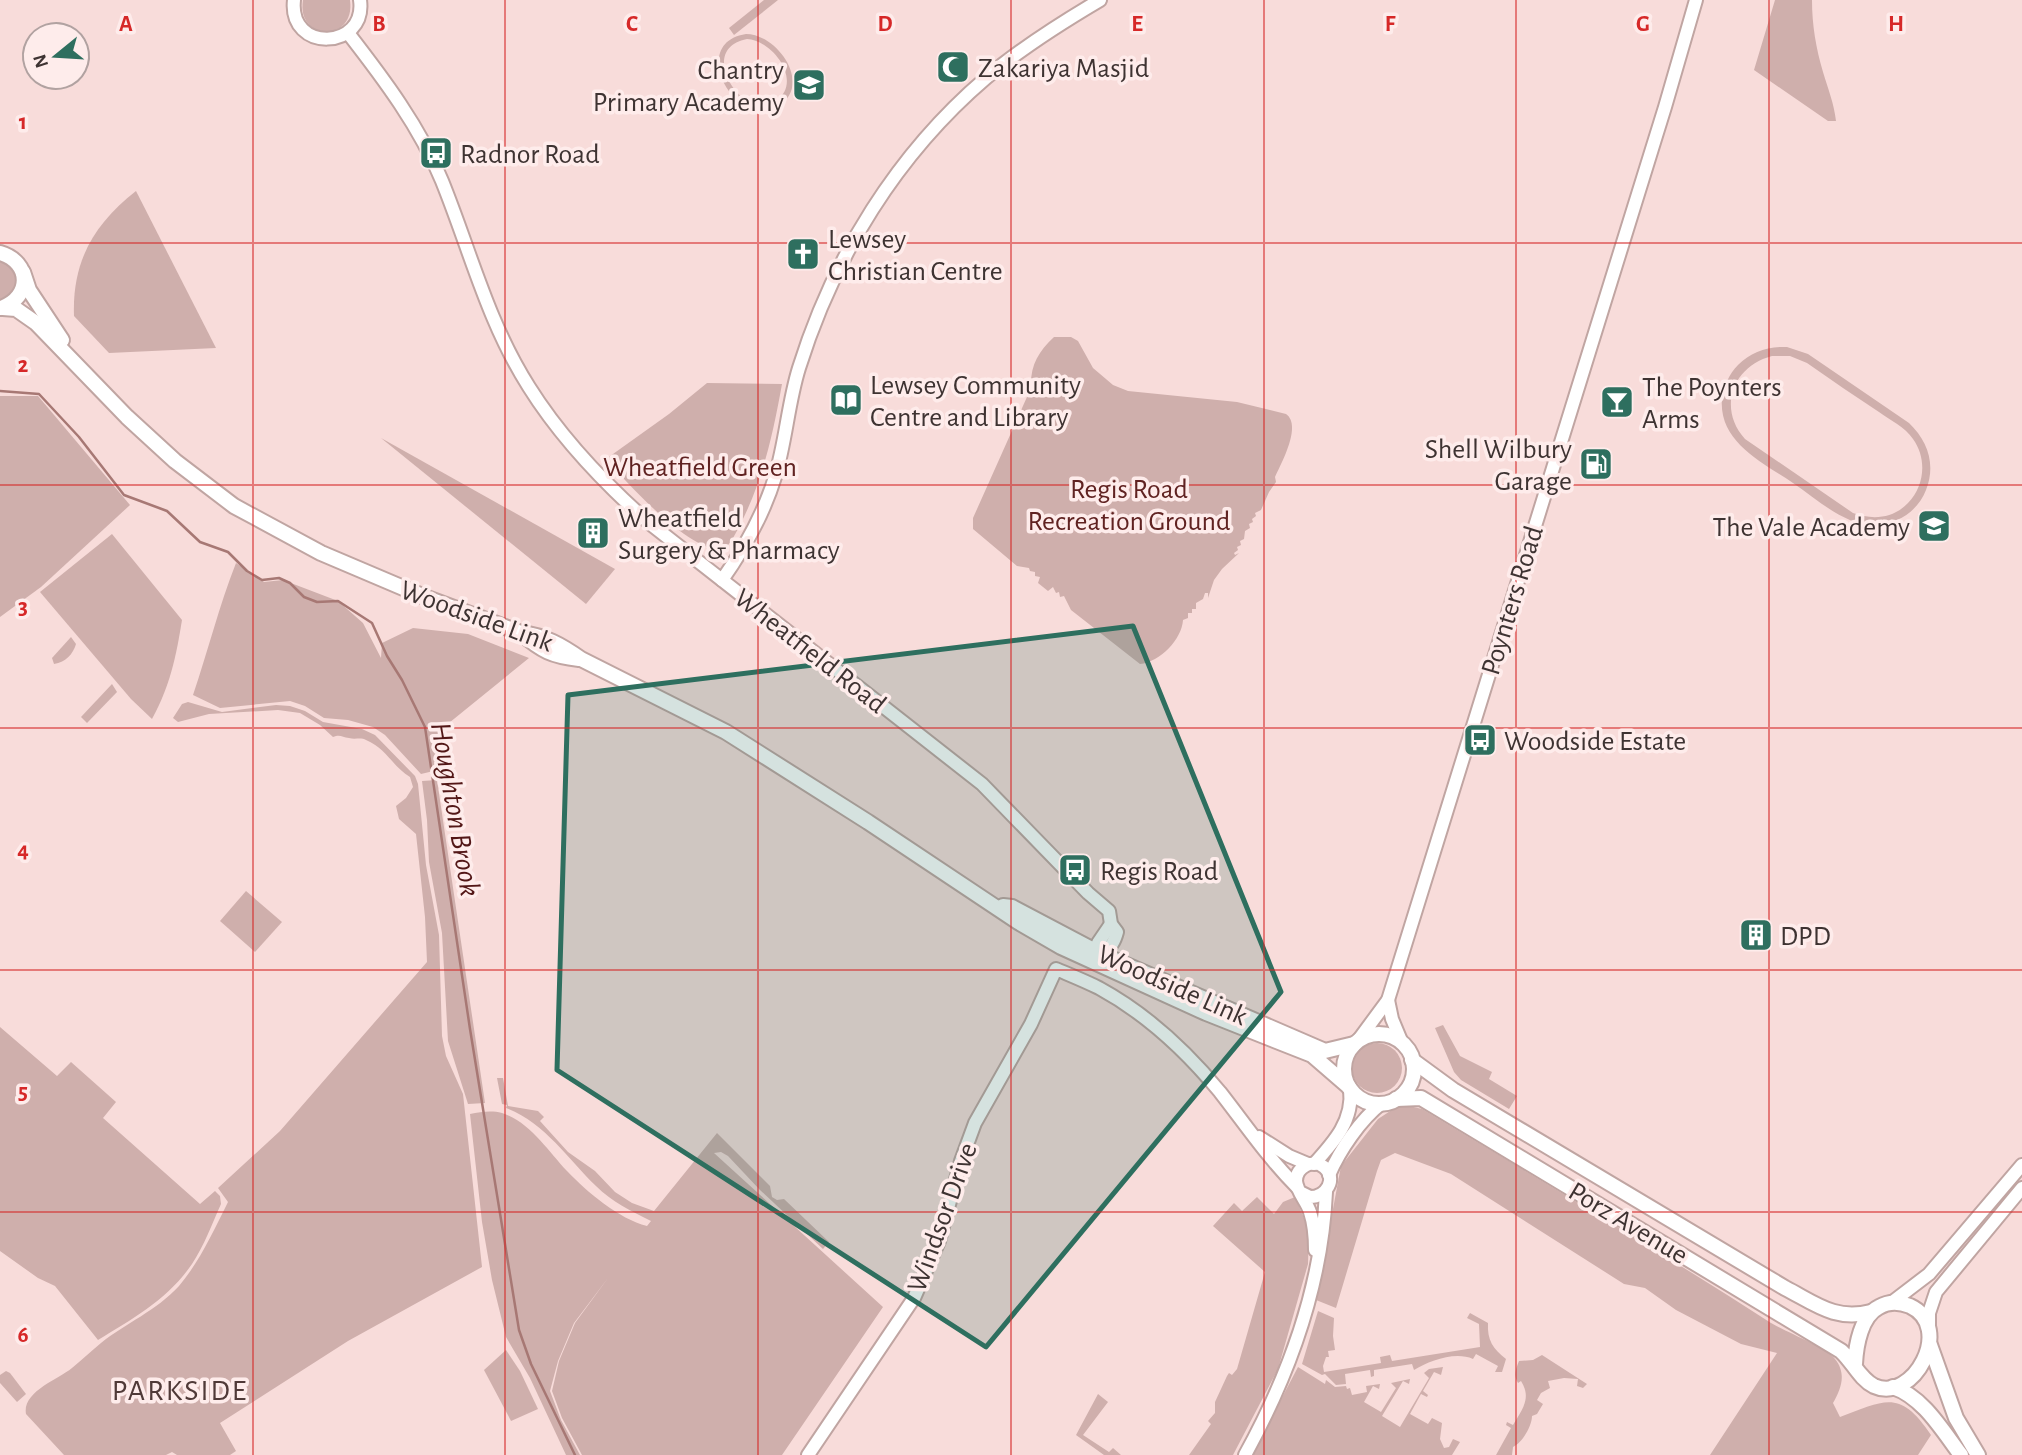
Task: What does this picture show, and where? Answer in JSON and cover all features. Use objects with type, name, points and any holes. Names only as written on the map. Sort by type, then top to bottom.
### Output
[{"type":"main road","name":"Woodside Link","points":[[0,253],[15,259],[34,298],[82,370]]},
{"type":"main road","name":"Woodside Link","points":[[1,308],[11,304],[22,290],[23,272]]},
{"type":"main road","name":"Woodside Link","points":[[1,308],[16,309],[27,316],[152,440],[207,487],[234,506],[321,553],[427,598],[521,633],[541,650],[560,657],[581,659],[726,732],[996,905],[1012,907],[1099,959],[1206,1013],[1312,1055],[1350,1088]]},
{"type":"main road","name":"Woodside Link","points":[[1099,959],[1325,1051],[1355,1043]]},
{"type":"main road","points":[[1375,1034],[1385,1034],[1402,1043],[1412,1060],[1409,1086],[1389,1101],[1364,1100],[1350,1088],[1344,1069],[1348,1052],[1355,1043],[1375,1034]]},
{"type":"main road","name":"Porz Avenue","points":[[1412,1060],[1453,1090],[1786,1288],[1833,1312],[1853,1317],[1871,1312]]},
{"type":"main road","name":"Porz Avenue","points":[[1389,1101],[1421,1098],[1841,1351],[1855,1364]]},
{"type":"main road","points":[[1961,1455],[1916,1400],[1893,1387],[1875,1386],[1864,1379],[1855,1364],[1861,1330],[1871,1312],[1881,1306],[1901,1303],[1917,1310],[1923,1317],[1956,1418],[1978,1455]]},
{"type":"main road","points":[[1893,1387],[1903,1384],[1915,1373],[1924,1361],[1930,1345]]},
{"type":"street","points":[[294,0],[294,14],[298,23],[312,36],[330,39],[348,33],[359,16],[360,0]]},
{"type":"street","points":[[722,580],[755,526],[775,477],[797,376],[824,297],[875,204],[934,128],[986,78],[1044,35],[1100,0]]},
{"type":"street","name":"Poynters Road","points":[[1355,1043],[1388,1000],[1696,0]]},
{"type":"street","name":"Wheatfield Road","points":[[348,33],[414,126],[445,188],[494,320],[527,385],[559,430],[613,491],[648,522],[982,784],[1088,894],[1109,911],[1111,924],[1098,943],[1099,959]]},
{"type":"street","name":"Windsor Drive","points":[[808,1455],[914,1298],[939,1241],[961,1161],[975,1123],[1031,1024],[1056,969],[1100,988],[1181,1049],[1219,1091],[1250,1132]]},
{"type":"street","points":[[1388,1000],[1402,1043]]},
{"type":"street","points":[[1316,1272],[1310,1212],[1299,1189],[1297,1176],[1299,1171],[1311,1164],[1334,1142],[1347,1119],[1352,1103],[1350,1088]]},
{"type":"street","points":[[1245,1455],[1261,1426],[1292,1355],[1316,1272],[1324,1230],[1329,1175],[1336,1159],[1370,1112],[1389,1101]]},
{"type":"street","points":[[1250,1132],[1289,1156],[1323,1167],[1329,1175]]},
{"type":"street","points":[[1250,1132],[1276,1165],[1305,1195],[1316,1197],[1326,1192]]},
{"type":"street","points":[[1891,1303],[1929,1274],[2022,1165]]},
{"type":"street","points":[[1929,1329],[1929,1312],[1936,1292],[2022,1188]]},
{"type":"highlighted area","points":[[1133,626],[1281,992],[986,1347],[557,1070],[568,695]]},
{"type":"green space","points":[[303,0],[350,0],[349,14],[344,24],[336,30],[316,30],[308,24],[303,14]]},
{"type":"green space","points":[[764,0],[778,0],[734,35],[729,28]]},
{"type":"green space","points":[[1775,0],[1812,0],[1816,45],[1836,121],[1828,121],[1754,70]]},
{"type":"green space","points":[[746,34],[770,42],[780,52],[792,75],[788,98],[777,107],[761,111],[747,107],[734,97],[724,83],[719,67],[720,53],[729,41]],"holes":[[[747,39],[757,41],[775,54],[786,73],[784,93],[776,101],[764,106],[751,103],[739,95],[730,83],[725,69],[725,56],[732,46]]]},
{"type":"green space","points":[[136,191],[216,348],[109,353],[74,316],[77,278],[89,245],[108,217]]},
{"type":"green space","points":[[0,258],[16,272],[16,277],[12,294],[0,302]]},
{"type":"green space","name":"Regis Road Recreation Ground","points":[[1054,337],[1071,337],[1078,341],[1093,368],[1113,385],[1128,391],[1237,402],[1286,414],[1290,419],[1291,435],[1275,477],[1276,482],[1261,510],[1255,513],[1253,522],[1249,524],[1250,528],[1245,531],[1241,545],[1234,553],[1239,553],[1214,580],[1208,598],[1208,593],[1205,593],[1203,599],[1196,603],[1196,609],[1188,613],[1179,635],[1169,648],[1148,662],[1140,664],[1071,610],[1064,596],[1060,597],[1053,587],[1048,591],[1038,583],[1040,577],[1035,576],[1035,572],[1017,566],[973,529],[973,518],[1031,388],[1036,360]]},
{"type":"green space","points":[[1780,347],[1808,354],[1916,430],[1928,454],[1929,481],[1924,495],[1906,515],[1882,524],[1855,522],[1829,509],[1756,458],[1735,439],[1727,427],[1723,413],[1722,398],[1727,380],[1743,360],[1760,351]],"holes":[[[1772,356],[1790,356],[1807,363],[1897,424],[1913,439],[1921,455],[1921,480],[1914,496],[1902,508],[1882,517],[1853,513],[1745,439],[1732,414],[1733,390],[1739,378],[1758,361]]]},
{"type":"green space","name":"Wheatfield Green","points":[[707,383],[782,384],[771,439],[755,491],[734,536],[721,551],[706,547],[675,527],[606,459]]},
{"type":"green space","points":[[0,396],[38,396],[130,505],[41,587],[0,617]]},
{"type":"green space","points":[[381,438],[615,569],[586,604]]},
{"type":"green space","points":[[112,534],[182,620],[172,671],[152,719],[131,699],[40,592]]},
{"type":"green space","points":[[236,563],[264,582],[283,580],[338,601],[363,623],[381,658],[382,643],[413,628],[468,634],[529,658],[444,727],[448,763],[446,768],[421,774],[385,735],[373,727],[348,720],[324,718],[305,706],[290,701],[220,708],[193,695]]},
{"type":"green space","points":[[71,637],[76,644],[73,651],[68,657],[54,664],[52,658]]},
{"type":"green space","points":[[112,684],[117,692],[87,723],[81,717]]},
{"type":"green space","points":[[188,702],[222,712],[276,705],[290,706],[323,722],[362,729],[375,735],[415,776],[426,865],[439,935],[442,1036],[446,1056],[463,1094],[482,1267],[348,1341],[220,1423],[236,1451],[230,1455],[177,1455],[172,1452],[166,1455],[64,1455],[26,1414],[29,1399],[97,1346],[161,1303],[179,1286],[200,1256],[228,1202],[218,1188],[280,1131],[427,962],[416,834],[399,819],[396,806],[406,798],[413,787],[410,777],[373,743],[362,739],[333,737],[300,713],[278,710],[209,714],[178,722],[173,718],[182,704]]},
{"type":"green space","points":[[437,780],[485,1103],[468,1104],[448,1041],[442,933],[429,862],[422,781]]},
{"type":"green space","points":[[246,891],[282,922],[255,952],[220,921]]},
{"type":"green space","points":[[1443,1025],[1460,1056],[1492,1072],[1489,1079],[1517,1096],[1509,1109],[1461,1080],[1454,1072],[1435,1028]]},
{"type":"green space","points":[[0,1027],[57,1076],[71,1062],[116,1102],[103,1118],[200,1204],[215,1191],[220,1196],[221,1204],[204,1242],[183,1276],[150,1307],[98,1340],[55,1286],[38,1278],[0,1251]]},
{"type":"green space","points":[[1377,1043],[1395,1050],[1402,1068],[1395,1086],[1377,1093],[1359,1086],[1352,1068],[1359,1050]]},
{"type":"green space","points":[[497,1078],[503,1078],[508,1106],[538,1111],[544,1117],[540,1121],[568,1152],[595,1171],[615,1192],[632,1203],[654,1211],[717,1133],[770,1186],[772,1197],[777,1200],[784,1199],[829,1242],[823,1249],[728,1156],[721,1152],[714,1153],[883,1307],[782,1455],[582,1455],[562,1418],[552,1391],[559,1361],[575,1323],[608,1278],[574,1323],[558,1361],[550,1391],[561,1420],[580,1455],[566,1455],[530,1378],[506,1337],[482,1222],[470,1114],[494,1112],[512,1117],[530,1130],[575,1179],[604,1204],[647,1226],[651,1221],[609,1197],[544,1132],[520,1114],[506,1108],[507,1105],[502,1104]]},
{"type":"green space","points":[[1401,1104],[1422,1109],[1771,1323],[1824,1350],[1835,1359],[1841,1370],[1840,1387],[1833,1403],[1840,1417],[1881,1403],[1901,1405],[1920,1420],[1931,1435],[1918,1455],[1710,1455],[1777,1353],[1741,1344],[1676,1310],[1645,1288],[1624,1284],[1451,1174],[1395,1153],[1381,1160],[1336,1308],[1316,1300],[1341,1166],[1378,1119]]},
{"type":"green space","points":[[1257,1197],[1274,1214],[1283,1202],[1295,1197],[1309,1230],[1308,1264],[1278,1369],[1233,1455],[1189,1455],[1211,1424],[1208,1421],[1215,1413],[1215,1402],[1227,1376],[1237,1369],[1265,1272],[1213,1226],[1234,1203],[1242,1211]]},
{"type":"green space","points":[[1318,1311],[1334,1318],[1335,1350],[1328,1351],[1329,1357],[1326,1357],[1323,1366],[1324,1372],[1381,1363],[1380,1357],[1390,1355],[1392,1361],[1480,1347],[1479,1324],[1467,1318],[1470,1313],[1488,1323],[1492,1344],[1506,1359],[1502,1372],[1495,1372],[1498,1366],[1476,1354],[1473,1359],[1458,1356],[1442,1358],[1414,1370],[1412,1364],[1374,1370],[1374,1376],[1371,1377],[1370,1370],[1345,1374],[1346,1384],[1336,1385],[1325,1374],[1322,1375],[1302,1364]]},
{"type":"green space","points":[[506,1350],[520,1371],[538,1409],[511,1421],[484,1370]]},
{"type":"green space","points":[[1542,1355],[1587,1384],[1583,1388],[1577,1386],[1578,1379],[1548,1381],[1550,1388],[1541,1393],[1537,1400],[1543,1404],[1537,1414],[1532,1416],[1523,1438],[1513,1447],[1512,1455],[1496,1455],[1511,1428],[1506,1425],[1507,1422],[1513,1425],[1526,1398],[1524,1387],[1521,1381],[1518,1383],[1516,1377],[1519,1361],[1533,1360]]},
{"type":"green space","points":[[1298,1367],[1325,1384],[1326,1380],[1335,1387],[1350,1388],[1352,1395],[1367,1392],[1366,1386],[1380,1384],[1379,1389],[1373,1386],[1364,1402],[1381,1412],[1396,1388],[1391,1383],[1410,1379],[1409,1384],[1403,1381],[1382,1416],[1400,1427],[1429,1378],[1424,1373],[1429,1369],[1443,1367],[1441,1375],[1434,1372],[1423,1391],[1427,1397],[1421,1394],[1410,1414],[1428,1424],[1432,1418],[1442,1423],[1440,1439],[1444,1448],[1449,1447],[1453,1439],[1460,1442],[1452,1455],[1252,1455]]},
{"type":"green space","points":[[6,1371],[26,1394],[17,1402],[0,1383],[0,1375]]},
{"type":"green space","points":[[1098,1394],[1108,1402],[1083,1435],[1109,1452],[1113,1448],[1121,1455],[1104,1455],[1076,1435]]},
{"type":"waterway","name":"Houghton Brook","points":[[0,391],[39,394],[79,437],[124,495],[167,511],[200,542],[228,552],[247,571],[262,580],[279,578],[290,583],[304,597],[317,602],[338,601],[372,623],[425,727],[519,1330],[531,1364],[575,1455]]},
{"type":"place","name":"Zakariya Masjid","points":[[953,67]]},
{"type":"place","name":"Chantry Primary Academy","points":[[809,85]]},
{"type":"place","name":"Radnor Road","points":[[436,153]]},
{"type":"place","name":"Lewsey Christian Centre","points":[[803,254]]},
{"type":"place","name":"Lewsey Community Centre and Library","points":[[846,400]]},
{"type":"place","name":"The Poynters Arms","points":[[1617,402]]},
{"type":"place","name":"Shell Wilbury Garage","points":[[1596,464]]},
{"type":"place","name":"The Vale Academy","points":[[1934,526]]},
{"type":"place","name":"Wheatfield Surgery & Pharmacy","points":[[593,533]]},
{"type":"place","name":"Woodside Estate","points":[[1480,740]]},
{"type":"place","name":"Regis Road","points":[[1075,870]]},
{"type":"place","name":"DPD","points":[[1756,935]]},
{"type":"district","name":"PARKSIDE","points":[[180,1390]]}]
